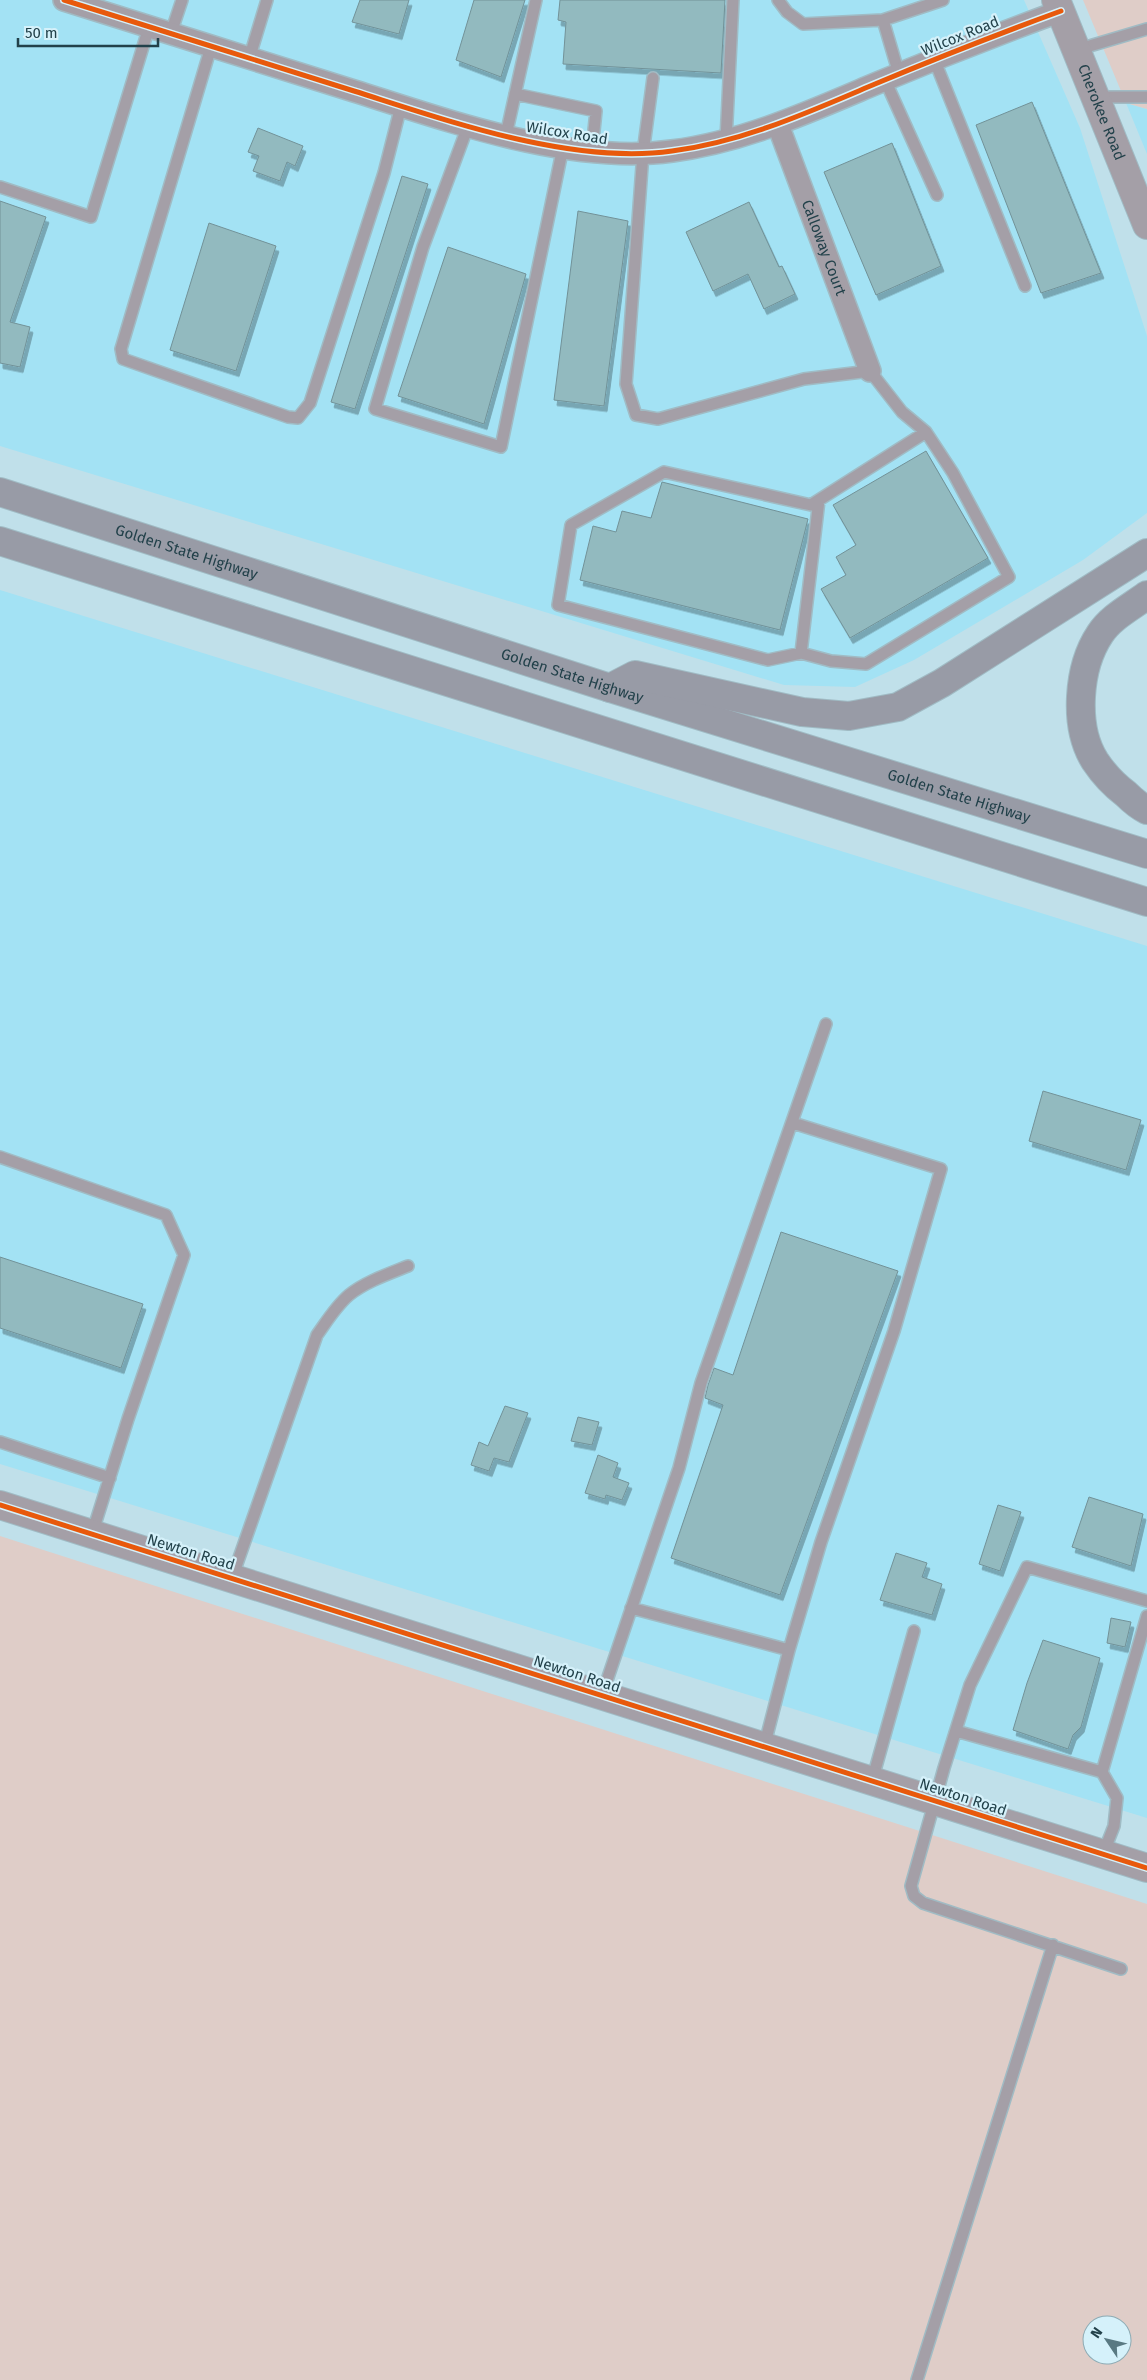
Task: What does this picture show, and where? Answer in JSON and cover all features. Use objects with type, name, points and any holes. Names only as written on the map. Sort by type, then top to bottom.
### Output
[{"type":"highway","name":"Golden State Highway","points":[[0,492],[610,688],[1147,854]]},
{"type":"highway","points":[[0,541],[1147,902]]},
{"type":"highway","points":[[610,688],[635,675],[802,712],[849,716],[898,707],[942,683],[1141,562]]},
{"type":"highway","points":[[1145,598],[1123,611],[1101,632],[1089,655],[1081,687],[1083,730],[1094,760],[1114,784],[1147,810]]},
{"type":"street","name":"Wilcox Road","points":[[64,0],[468,126],[563,147],[625,154],[671,152],[726,140],[778,125],[934,60],[1058,5]]},
{"type":"street","name":"Cherokee Road","points":[[1058,5],[1147,225]]},
{"type":"street","name":"Calloway Court","points":[[778,125],[870,371]]},
{"type":"street","name":"Newton Road","points":[[0,1505],[1147,1868]]},
{"type":"lane","points":[[171,33],[182,0]]},
{"type":"lane","points":[[249,58],[267,0]]},
{"type":"lane","points":[[506,135],[536,0]]},
{"type":"lane","points":[[726,140],[733,0]]},
{"type":"lane","points":[[778,0],[787,12],[803,24],[884,20],[944,0]]},
{"type":"lane","points":[[884,20],[892,77],[937,195]]},
{"type":"lane","points":[[0,187],[91,217],[149,27]]},
{"type":"lane","points":[[1076,50],[1147,29]]},
{"type":"lane","points":[[211,47],[193,114],[120,349],[124,359],[288,417],[298,418],[310,403],[384,173],[402,106]]},
{"type":"lane","points":[[934,60],[1025,286]]},
{"type":"lane","points":[[653,78],[643,153],[626,384],[636,415],[658,419],[804,379],[870,371],[902,412],[926,432],[953,473],[1009,577],[866,664],[831,661],[801,653],[768,660],[558,605],[571,526],[664,472],[811,505],[926,432]]},
{"type":"lane","points":[[515,94],[596,111],[592,150]]},
{"type":"lane","points":[[1096,97],[1147,97]]},
{"type":"lane","points":[[468,126],[423,247],[375,409],[501,447],[563,147]]},
{"type":"lane","points":[[801,653],[819,500]]},
{"type":"lane","points":[[602,1695],[679,1468],[701,1383],[826,1024]]},
{"type":"lane","points":[[764,1747],[789,1650],[821,1542],[894,1331],[941,1169],[792,1122]]},
{"type":"lane","points":[[0,1157],[166,1214],[184,1255],[92,1534]]},
{"type":"lane","points":[[232,1578],[317,1335],[332,1313],[349,1295],[378,1278],[408,1266]]},
{"type":"lane","points":[[0,1442],[110,1478]]},
{"type":"lane","points":[[1121,1969],[923,1903],[914,1896],[911,1886],[970,1685],[1026,1567],[1147,1601]]},
{"type":"lane","points":[[631,1608],[789,1650]]},
{"type":"lane","points":[[1102,1772],[1147,1616]]},
{"type":"lane","points":[[872,1781],[914,1631]]},
{"type":"lane","points":[[956,1730],[1102,1772],[1117,1798],[1114,1826],[1103,1854]]},
{"type":"lane","points":[[917,2380],[1052,1945]]},
{"type":"shaded area","points":[[0,0],[1024,0],[1080,128],[1147,336],[1147,513],[1083,560],[914,660],[855,687],[784,685],[0,446]]},
{"type":"shaded area","points":[[1083,0],[1147,0],[1147,109],[1126,103]]},
{"type":"shaded area","points":[[1126,103],[1147,109],[1147,154]]},
{"type":"shaded area","points":[[0,590],[1147,946],[1147,1818],[0,1464]]},
{"type":"shaded area","points":[[0,1536],[1147,1904],[1147,2380],[0,2380]]},
{"type":"building","points":[[360,0],[409,0],[399,34],[352,22]]},
{"type":"building","points":[[474,0],[525,0],[501,77],[456,60]]},
{"type":"building","points":[[560,0],[725,0],[721,73],[563,64],[566,22],[558,20]]},
{"type":"building","points":[[1032,102],[1101,273],[1041,293],[976,125]]},
{"type":"building","points":[[258,128],[303,146],[295,166],[287,162],[280,181],[253,171],[259,156],[248,152]]},
{"type":"building","points":[[892,143],[941,266],[876,295],[824,172]]},
{"type":"building","points":[[402,176],[428,184],[355,409],[331,402]]},
{"type":"building","points":[[0,201],[46,217],[10,322],[30,327],[20,367],[0,363]]},
{"type":"building","points":[[749,202],[779,267],[782,266],[795,294],[764,309],[748,274],[713,291],[686,232]]},
{"type":"building","points":[[578,211],[628,221],[604,406],[554,400]]},
{"type":"building","points":[[209,223],[276,246],[236,371],[170,350]]},
{"type":"building","points":[[448,247],[526,274],[484,424],[398,396]]},
{"type":"building","points":[[926,451],[988,558],[850,638],[821,589],[846,575],[836,557],[856,545],[833,505]]},
{"type":"building","points":[[662,482],[808,519],[780,630],[580,580],[593,526],[616,532],[622,511],[651,518]]},
{"type":"building","points":[[1043,1091],[1141,1120],[1126,1170],[1029,1141]]},
{"type":"building","points":[[781,1232],[898,1271],[780,1595],[671,1558],[723,1405],[705,1398],[708,1385],[714,1368],[733,1375]]},
{"type":"building","points":[[0,1257],[143,1304],[121,1368],[0,1328]]},
{"type":"building","points":[[505,1406],[528,1413],[509,1462],[494,1458],[489,1471],[471,1465],[479,1442],[488,1446]]},
{"type":"building","points":[[578,1417],[599,1422],[592,1445],[571,1441]]},
{"type":"building","points":[[598,1455],[618,1463],[613,1477],[629,1483],[622,1500],[606,1495],[605,1499],[585,1493]]},
{"type":"building","points":[[1089,1497],[1143,1514],[1131,1566],[1072,1547]]},
{"type":"building","points":[[998,1505],[1021,1512],[1000,1571],[979,1564]]},
{"type":"building","points":[[896,1553],[927,1563],[922,1577],[942,1584],[932,1615],[880,1600]]},
{"type":"building","points":[[1111,1618],[1131,1622],[1125,1647],[1107,1643]]},
{"type":"building","points":[[1043,1640],[1100,1658],[1081,1727],[1073,1735],[1068,1749],[1013,1730],[1027,1683]]},
{"type":"cycle path","points":[[64,0],[470,127],[552,146],[593,152],[633,154],[698,147],[775,125],[1014,28],[1061,11]]},
{"type":"cycle path","points":[[0,1505],[1147,1868]]}]
